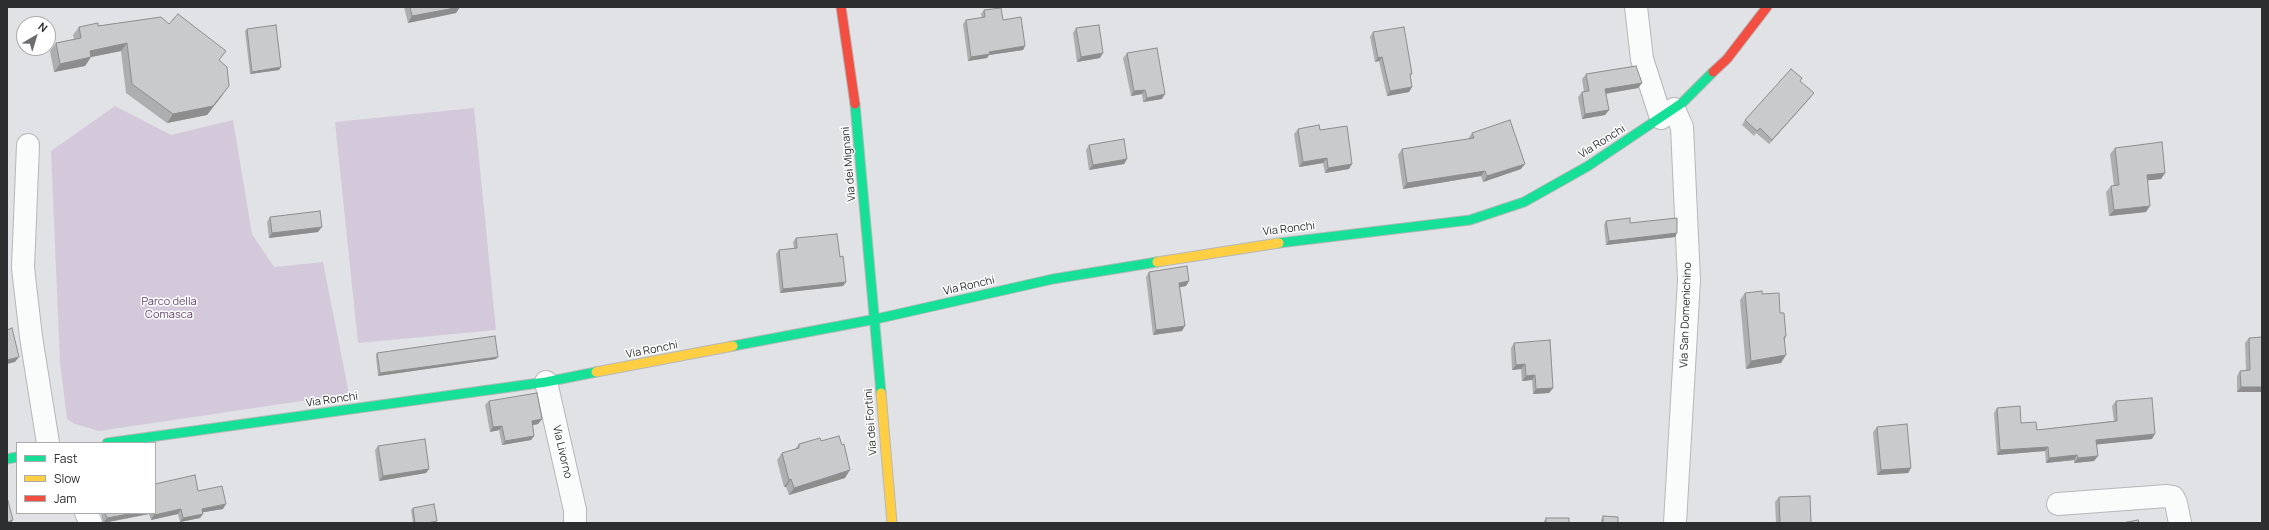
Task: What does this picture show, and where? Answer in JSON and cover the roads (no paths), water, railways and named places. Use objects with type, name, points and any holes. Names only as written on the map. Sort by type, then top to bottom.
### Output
[{"type":"street","name":"Via dei Mignani","points":[[841,7],[856,110],[876,319]]},
{"type":"street","name":"Via San Domenichino","points":[[1636,7],[1642,59],[1667,114],[1682,127],[1689,280],[1675,523]]},
{"type":"street","name":"Via Ronchi","points":[[113,442],[546,382],[876,319],[1053,279],[1251,246],[1470,220],[1524,202],[1588,166],[1667,114],[1726,59],[1767,7]]},
{"type":"street","points":[[28,145],[23,268],[31,337],[48,442]]},
{"type":"street","name":"Via dei Fortini","points":[[876,319],[892,523]]},
{"type":"street","name":"Via Livorno","points":[[546,382],[575,510],[575,523]]},
{"type":"street","points":[[2058,504],[2167,496],[2173,497],[2176,503],[2180,523]]},
{"type":"street","points":[[86,514],[91,523]]},
{"type":"park label","name":"Parco della Comasca","points":[[169,308]]}]
